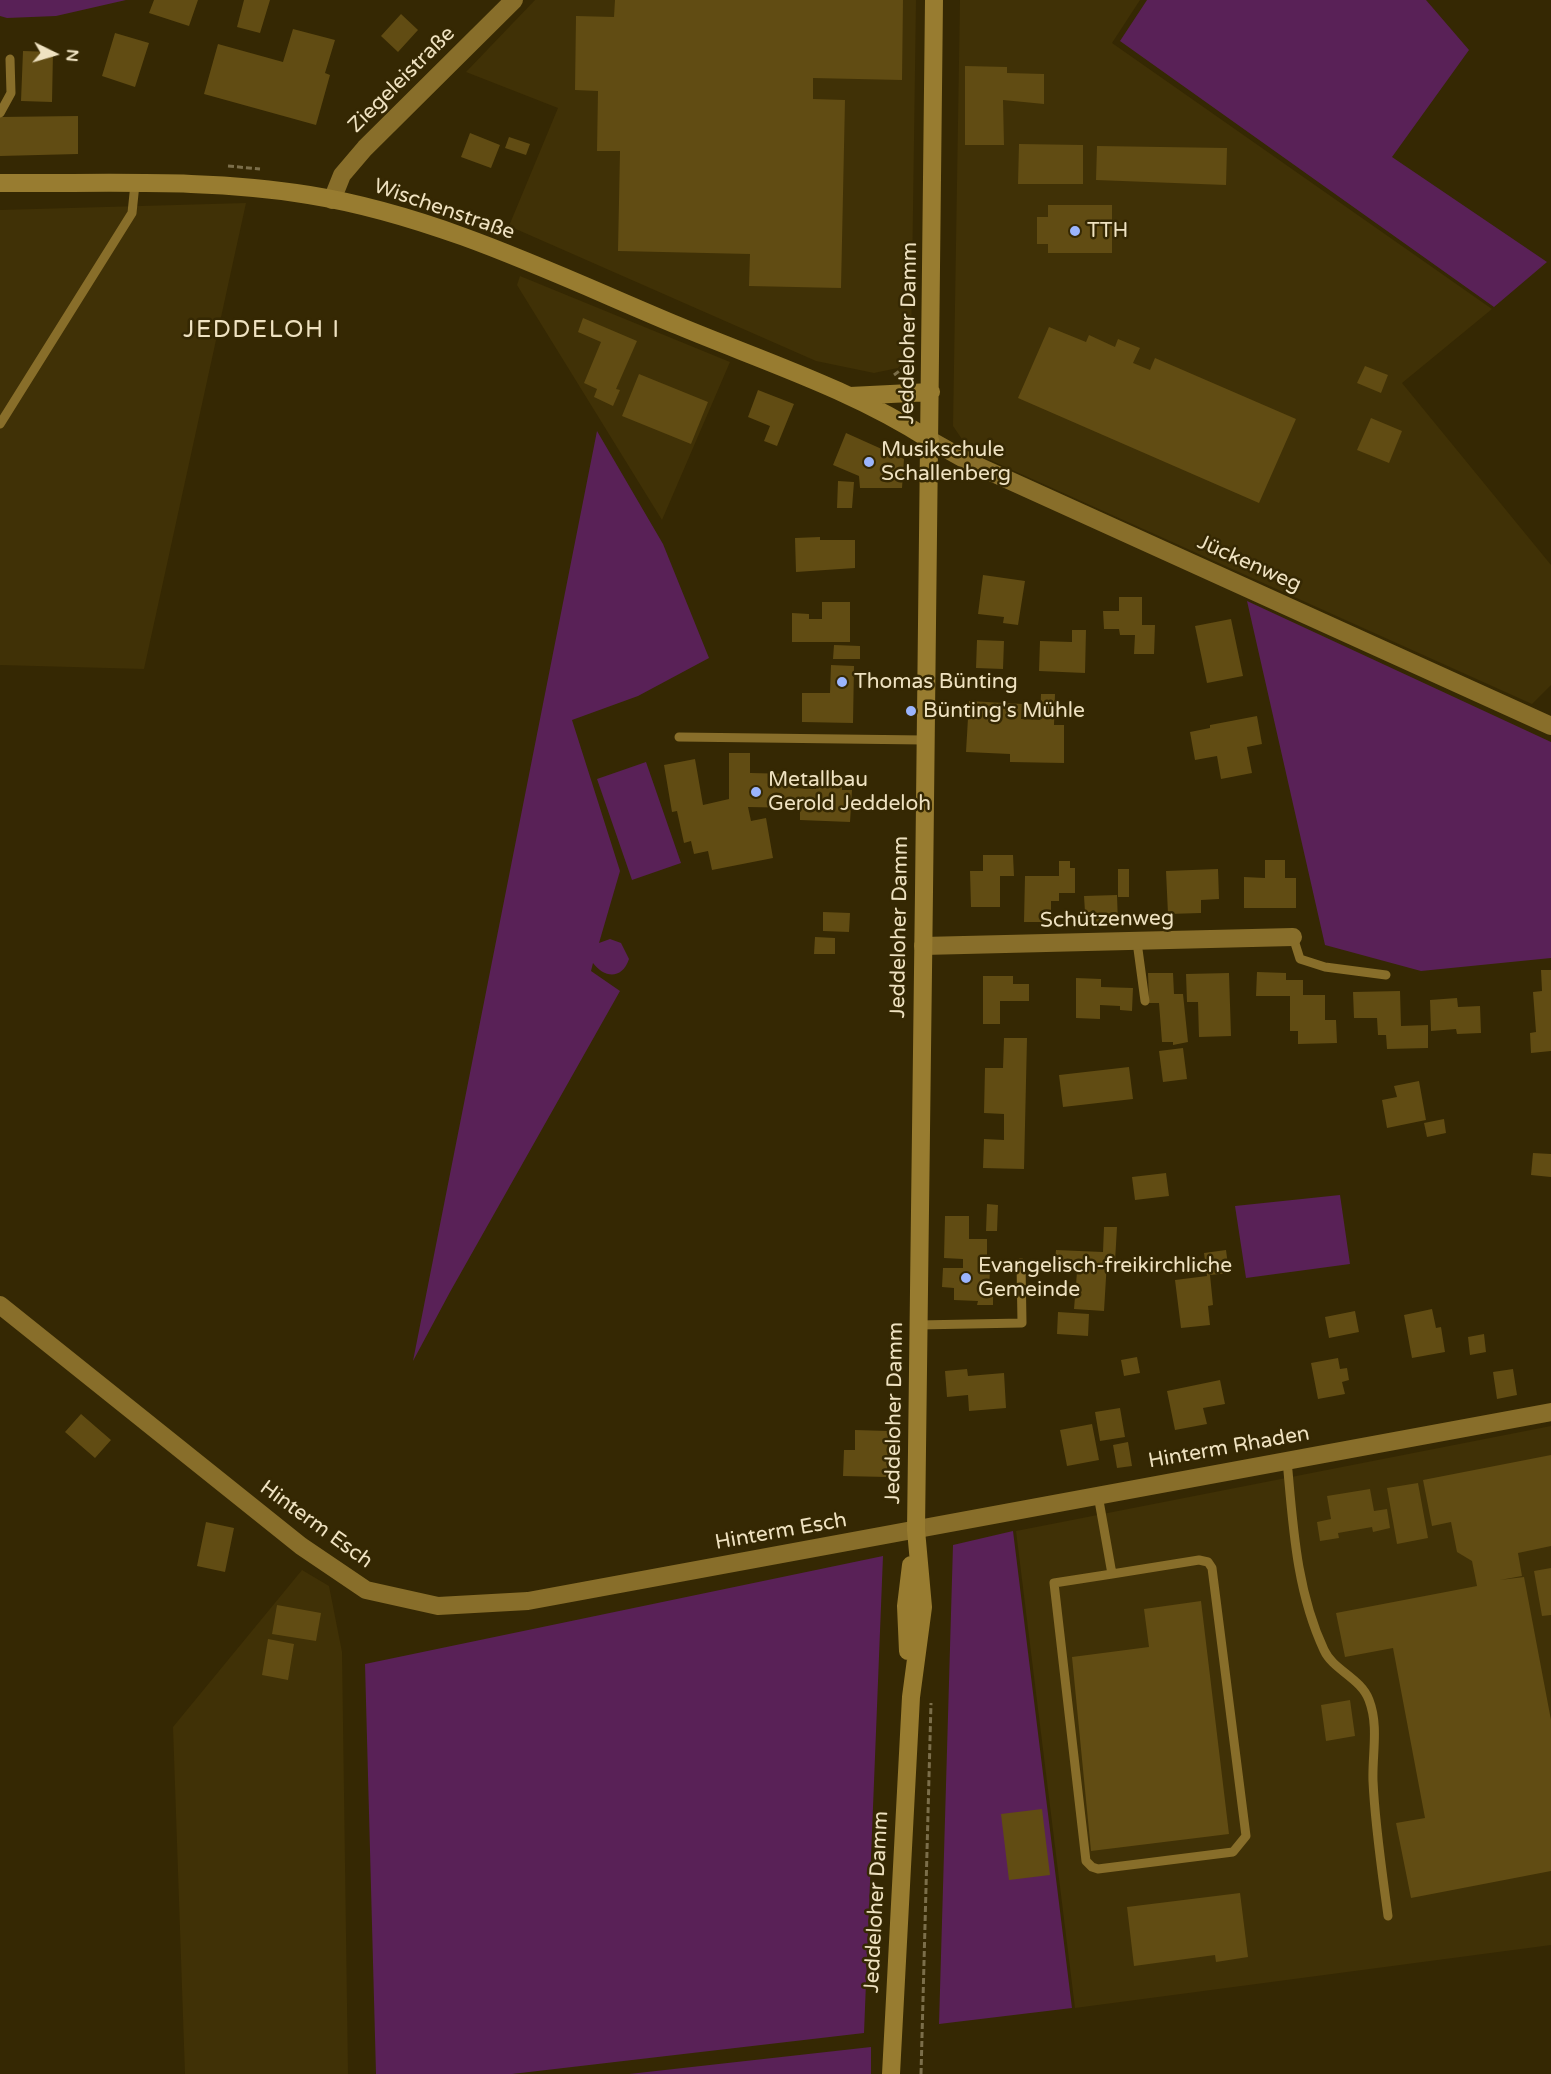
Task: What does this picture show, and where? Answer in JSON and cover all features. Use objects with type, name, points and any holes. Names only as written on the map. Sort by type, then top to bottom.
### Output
[{"type":"main road","name":"Jeddeloher Damm","points":[[891,2074],[911,1697],[922,1607],[916,1530],[934,0]]},
{"type":"main road","name":"Wischenstraße","points":[[0,183],[242,186],[375,209],[460,235],[848,396],[930,440]]},
{"type":"main road","name":"Wischenstraße","points":[[848,396],[931,392]]},
{"type":"street","name":"Ziegeleistraße","points":[[333,200],[342,175],[365,148],[514,0]]},
{"type":"street","name":"Jückenweg","points":[[930,440],[981,468],[1551,726]]},
{"type":"street","name":"Schützenweg","points":[[923,946],[1293,937]]},
{"type":"street","name":"Hinterm Esch","points":[[0,1305],[301,1546],[366,1590],[438,1606],[528,1601],[916,1530]]},
{"type":"street","name":"Hinterm Rhaden","points":[[916,1530],[1551,1412]]},
{"type":"lane","points":[[0,113],[11,93],[10,59]]},
{"type":"lane","points":[[0,424],[61,322],[132,213],[135,184]]},
{"type":"lane","points":[[679,737],[924,741]]},
{"type":"lane","points":[[1293,937],[1300,959],[1316,965],[1386,975]]},
{"type":"lane","points":[[1137,942],[1145,1001]]},
{"type":"lane","points":[[918,1325],[1022,1323],[1021,1263]]},
{"type":"lane","points":[[1287,1460],[1300,1582],[1310,1617],[1325,1654],[1360,1684],[1369,1698],[1375,1725],[1373,1778],[1376,1824],[1388,1916]]},
{"type":"lane","points":[[1098,1495],[1112,1574]]},
{"type":"lane","points":[[1199,1560],[1208,1562],[1212,1568],[1246,1836],[1233,1852],[1098,1869],[1086,1861],[1054,1582],[1112,1574],[1199,1560]]},
{"type":"path","points":[[921,2074],[931,1702]]},
{"type":"shaded area","points":[[0,0],[126,0],[56,16],[7,18],[0,16]]},
{"type":"shaded area","points":[[535,0],[916,0],[911,350],[898,368],[874,373],[816,361],[509,226],[558,108],[466,72]]},
{"type":"shaded area","points":[[960,0],[1140,0],[1112,43],[1492,309],[1402,383],[1551,565],[1551,685],[1532,704],[970,451],[953,426]]},
{"type":"shaded area","points":[[1147,0],[1426,0],[1469,50],[1392,157],[1547,262],[1494,307],[1120,41]]},
{"type":"shaded area","points":[[246,203],[144,669],[0,665],[0,210]]},
{"type":"shaded area","points":[[520,276],[730,362],[662,520],[517,285]]},
{"type":"shaded area","points":[[597,431],[663,544],[709,658],[638,696],[572,720],[620,871],[599,943],[610,939],[621,943],[629,959],[622,971],[612,975],[602,972],[593,963],[591,971],[620,991],[413,1361]]},
{"type":"shaded area","points":[[1247,601],[1551,742],[1551,958],[1421,971],[1325,945]]},
{"type":"shaded area","points":[[646,762],[681,863],[632,880],[597,779]]},
{"type":"shaded area","points":[[1340,1195],[1350,1264],[1246,1278],[1235,1206]]},
{"type":"shaded area","points":[[1551,1426],[1551,1945],[1075,2008],[1016,1531]]},
{"type":"shaded area","points":[[1013,1531],[1072,2008],[939,2024],[953,1545]]},
{"type":"shaded area","points":[[883,1556],[864,2033],[512,2074],[376,2074],[365,1664]]},
{"type":"shaded area","points":[[302,1570],[329,1586],[342,1652],[348,2074],[185,2074],[173,1727]]},
{"type":"shaded area","points":[[871,2047],[871,2074],[629,2074]]},
{"type":"building","points":[[154,0],[198,0],[189,26],[149,13]]},
{"type":"building","points":[[244,0],[270,0],[260,33],[237,27]]},
{"type":"building","points":[[615,0],[903,0],[902,80],[813,78],[813,99],[845,100],[841,288],[749,286],[750,254],[618,251],[620,151],[597,151],[598,91],[575,90],[576,16],[614,17]]},
{"type":"building","points":[[401,14],[418,30],[398,52],[381,36]]},
{"type":"building","points":[[293,29],[335,40],[325,73],[330,75],[316,125],[204,94],[218,44],[283,62]]},
{"type":"building","points":[[115,33],[149,43],[135,87],[102,76]]},
{"type":"building","points":[[23,51],[53,52],[52,102],[21,101]]},
{"type":"building","points":[[965,66],[1007,67],[1007,73],[1044,74],[1044,104],[1003,100],[1004,145],[965,145]]},
{"type":"building","points":[[78,116],[78,154],[0,156],[0,117]]},
{"type":"building","points":[[470,133],[500,145],[491,168],[461,157]]},
{"type":"building","points":[[509,137],[530,144],[526,155],[505,148]]},
{"type":"building","points":[[1019,144],[1083,145],[1083,184],[1018,184]]},
{"type":"building","points":[[1097,146],[1227,148],[1226,185],[1096,180]]},
{"type":"building","name":"TTH","points":[[1048,205],[1112,205],[1112,253],[1048,253],[1048,244],[1037,244],[1037,217],[1048,217]]},
{"type":"building","points":[[583,318],[637,341],[616,389],[620,390],[613,406],[594,397],[597,389],[584,383],[601,342],[578,332]]},
{"type":"building","points":[[1049,327],[1086,342],[1089,335],[1115,347],[1118,339],[1140,348],[1133,363],[1150,370],[1155,358],[1296,419],[1259,503],[1018,398]]},
{"type":"building","points":[[1365,366],[1388,375],[1381,393],[1357,383]]},
{"type":"building","points":[[639,374],[708,402],[691,444],[622,416]]},
{"type":"building","points":[[758,390],[794,404],[777,446],[764,441],[770,426],[748,417]]},
{"type":"building","points":[[1371,418],[1402,431],[1389,463],[1357,450]]},
{"type":"building","name":"Musikschule Schallenberg","points":[[846,433],[904,459],[902,488],[860,488],[859,476],[833,465]]},
{"type":"building","points":[[838,481],[854,482],[852,508],[837,508]]},
{"type":"building","points":[[820,537],[820,540],[855,540],[855,568],[796,572],[795,538]]},
{"type":"building","points":[[983,575],[1025,581],[1018,625],[1003,623],[1004,617],[978,614]]},
{"type":"building","points":[[1119,597],[1142,597],[1142,625],[1155,625],[1154,654],[1134,654],[1135,635],[1120,635],[1119,629],[1104,629],[1103,611],[1119,611]]},
{"type":"building","points":[[822,602],[850,602],[850,642],[792,642],[792,613],[809,614],[809,619],[822,619]]},
{"type":"building","points":[[1231,619],[1243,676],[1207,683],[1195,626]]},
{"type":"building","points":[[1072,630],[1086,630],[1085,673],[1039,671],[1040,641],[1072,642]]},
{"type":"building","points":[[977,640],[1004,641],[1003,669],[976,668]]},
{"type":"building","points":[[834,645],[860,646],[860,659],[833,659]]},
{"type":"building","points":[[831,665],[854,666],[853,723],[802,722],[802,693],[830,693]]},
{"type":"building","points":[[1041,694],[1055,694],[1054,725],[1064,725],[1064,763],[1010,762],[1010,754],[966,752],[969,701],[1022,704],[1021,719],[1040,720]]},
{"type":"building","points":[[1257,716],[1262,744],[1247,747],[1252,773],[1221,779],[1217,756],[1195,760],[1190,732],[1210,728],[1210,725]]},
{"type":"building","points":[[729,753],[750,753],[750,773],[793,774],[793,788],[816,789],[816,777],[842,778],[842,790],[852,790],[850,822],[800,820],[800,808],[748,807],[751,821],[766,818],[773,858],[712,870],[708,851],[694,854],[691,841],[684,843],[677,811],[672,812],[664,765],[695,759],[703,805],[729,799]]},
{"type":"building","points":[[983,855],[1013,855],[1014,876],[1000,876],[1000,907],[971,907],[970,871],[983,871]]},
{"type":"building","points":[[1265,860],[1285,860],[1285,878],[1296,878],[1296,908],[1244,908],[1244,877],[1265,878]]},
{"type":"building","points":[[1059,861],[1070,861],[1070,868],[1075,868],[1075,893],[1059,893],[1059,901],[1051,901],[1051,922],[1024,922],[1025,876],[1059,876]]},
{"type":"building","points":[[1118,869],[1129,869],[1129,897],[1118,897]]},
{"type":"building","points":[[1218,869],[1219,899],[1201,900],[1201,913],[1168,914],[1166,871]]},
{"type":"building","points":[[1117,895],[1118,924],[1093,924],[1093,912],[1085,912],[1084,896]]},
{"type":"building","points":[[823,912],[850,913],[849,932],[823,931]]},
{"type":"building","points":[[815,937],[835,938],[835,954],[814,954]]},
{"type":"building","points":[[1541,970],[1551,970],[1551,1051],[1531,1053],[1530,1033],[1536,1032],[1533,992],[1542,991]]},
{"type":"building","points":[[1257,972],[1286,973],[1286,980],[1303,980],[1303,995],[1325,995],[1325,1020],[1336,1020],[1337,1043],[1298,1044],[1298,1031],[1290,1031],[1290,996],[1256,996]]},
{"type":"building","points":[[1148,973],[1173,973],[1174,994],[1183,994],[1188,1042],[1173,1045],[1173,1042],[1162,1042],[1159,1003],[1149,1003]]},
{"type":"building","points":[[1229,973],[1231,1036],[1199,1037],[1198,1002],[1187,1002],[1186,974]]},
{"type":"building","points":[[983,976],[1013,976],[1013,984],[1029,984],[1029,1001],[1000,1001],[1000,1024],[983,1024]]},
{"type":"building","points":[[1076,978],[1101,979],[1101,987],[1133,988],[1132,1011],[1120,1010],[1120,1006],[1100,1005],[1100,1019],[1076,1018]]},
{"type":"building","points":[[1400,991],[1401,1026],[1428,1025],[1428,1048],[1387,1049],[1386,1035],[1378,1035],[1377,1018],[1354,1018],[1353,992]]},
{"type":"building","points":[[1457,998],[1458,1007],[1480,1006],[1481,1033],[1457,1034],[1456,1029],[1431,1031],[1430,1000]]},
{"type":"building","points":[[1004,1038],[1027,1038],[1024,1169],[983,1168],[984,1139],[1004,1140],[1004,1114],[984,1113],[985,1068],[1003,1068]]},
{"type":"building","points":[[1183,1048],[1187,1079],[1163,1082],[1159,1051]]},
{"type":"building","points":[[1129,1067],[1133,1099],[1063,1107],[1059,1075]]},
{"type":"building","points":[[1419,1081],[1426,1120],[1387,1128],[1382,1100],[1397,1097],[1394,1086]]},
{"type":"building","points":[[1444,1119],[1446,1133],[1427,1137],[1424,1123]]},
{"type":"building","points":[[1533,1153],[1551,1154],[1551,1177],[1531,1175]]},
{"type":"building","points":[[1166,1173],[1169,1196],[1135,1200],[1132,1177]]},
{"type":"building","points":[[987,1204],[998,1205],[997,1231],[986,1231]]},
{"type":"building","points":[[945,1216],[969,1216],[969,1239],[987,1239],[987,1269],[990,1269],[989,1290],[993,1290],[993,1305],[977,1305],[978,1301],[954,1300],[954,1288],[942,1287],[943,1268],[963,1268],[963,1259],[944,1258]]},
{"type":"building","points":[[1104,1227],[1117,1227],[1115,1262],[1107,1261],[1104,1311],[1074,1309],[1077,1272],[1054,1271],[1056,1250],[1103,1252]]},
{"type":"building","points":[[1226,1250],[1229,1273],[1210,1275],[1213,1305],[1208,1306],[1210,1325],[1181,1328],[1175,1280],[1207,1276],[1204,1253]]},
{"type":"building","points":[[1432,1309],[1436,1328],[1441,1327],[1445,1352],[1412,1358],[1404,1315]]},
{"type":"building","points":[[1355,1311],[1359,1332],[1329,1338],[1325,1317]]},
{"type":"building","points":[[1058,1312],[1089,1314],[1088,1336],[1057,1334]]},
{"type":"building","points":[[1484,1334],[1486,1352],[1470,1355],[1468,1337]]},
{"type":"building","points":[[1137,1357],[1140,1373],[1124,1376],[1121,1360]]},
{"type":"building","points":[[1338,1358],[1340,1369],[1347,1368],[1349,1380],[1342,1382],[1345,1394],[1318,1399],[1311,1363]]},
{"type":"building","points":[[967,1369],[968,1376],[1004,1373],[1006,1408],[969,1411],[968,1395],[947,1397],[945,1371]]},
{"type":"building","points":[[1513,1369],[1517,1395],[1497,1399],[1493,1372]]},
{"type":"building","points":[[1220,1380],[1225,1404],[1203,1408],[1207,1424],[1175,1430],[1167,1391]]},
{"type":"building","points":[[1120,1408],[1125,1437],[1100,1441],[1095,1412]]},
{"type":"building","points":[[81,1414],[111,1440],[95,1458],[65,1432]]},
{"type":"building","points":[[1092,1424],[1099,1460],[1067,1466],[1060,1430]]},
{"type":"building","points":[[855,1430],[888,1431],[887,1477],[843,1476],[844,1450],[855,1450]]},
{"type":"building","points":[[1128,1442],[1132,1466],[1117,1468],[1113,1445]]},
{"type":"building","points":[[1551,1455],[1551,1546],[1518,1553],[1522,1576],[1500,1580],[1524,1577],[1551,1720],[1551,1871],[1411,1898],[1396,1823],[1425,1818],[1393,1648],[1345,1657],[1336,1613],[1477,1586],[1472,1561],[1457,1552],[1451,1522],[1432,1526],[1423,1480]]},
{"type":"building","points":[[1418,1483],[1428,1538],[1397,1544],[1387,1488]]},
{"type":"building","points":[[1370,1489],[1374,1511],[1387,1509],[1390,1528],[1373,1532],[1372,1527],[1338,1533],[1339,1538],[1320,1541],[1317,1522],[1331,1519],[1327,1496]]},
{"type":"building","points":[[206,1522],[234,1528],[225,1572],[197,1566]]},
{"type":"building","points":[[1551,1568],[1551,1615],[1542,1616],[1534,1571]]},
{"type":"building","points":[[1201,1601],[1229,1834],[1091,1851],[1072,1657],[1149,1647],[1144,1609]]},
{"type":"building","points":[[277,1605],[321,1613],[316,1641],[272,1634]]},
{"type":"building","points":[[268,1639],[294,1644],[288,1680],[262,1675]]},
{"type":"building","points":[[1350,1700],[1355,1736],[1326,1741],[1321,1705]]},
{"type":"building","points":[[1042,1809],[1050,1875],[1009,1880],[1001,1814]]},
{"type":"building","points":[[1240,1893],[1248,1957],[1216,1962],[1215,1955],[1134,1966],[1127,1907]]},
{"type":"place","name":"TTH","points":[[1075,231]]},
{"type":"place","name":"Musikschule Schallenberg","points":[[869,462]]},
{"type":"place","name":"Thomas Bünting","points":[[842,682]]},
{"type":"place","name":"Bünting's Mühle","points":[[911,711]]},
{"type":"place","name":"Metallbau Gerold Jeddeloh","points":[[756,792]]},
{"type":"place","name":"Evangelisch-freikirchliche Gemeinde","points":[[966,1278]]},
{"type":"district","name":"JEDDELOH I","points":[[262,331]]}]
